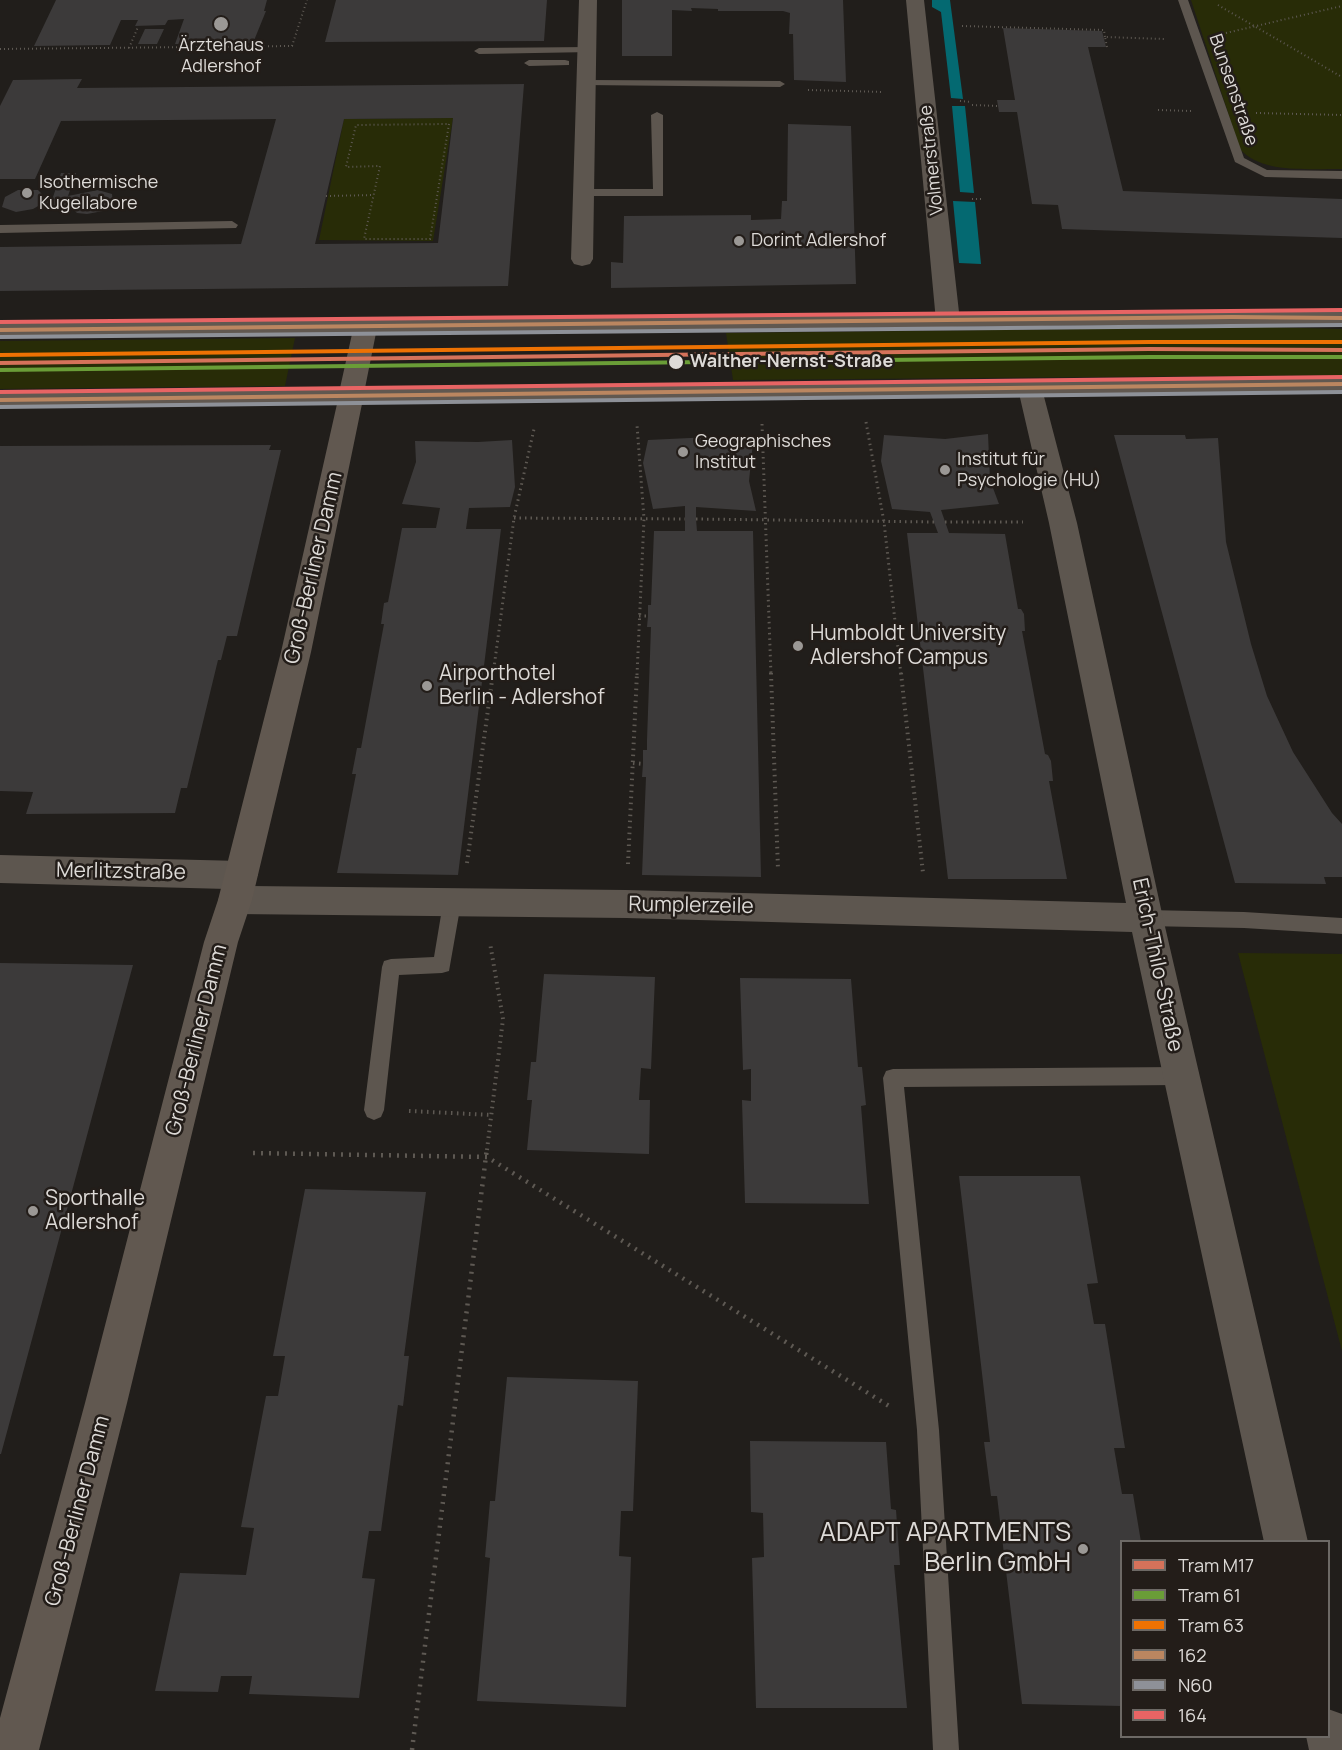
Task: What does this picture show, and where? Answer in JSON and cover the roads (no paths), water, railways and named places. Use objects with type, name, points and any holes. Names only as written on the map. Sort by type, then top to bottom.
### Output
[{"type":"main road","points":[[0,330],[1342,318]]},
{"type":"main road","name":"Groß-Berliner Damm","points":[[15,1750],[106,1403],[221,942],[238,888],[296,652],[366,326]]},
{"type":"main road","points":[[0,400],[1342,384]]},
{"type":"street","points":[[582,259],[588,0]]},
{"type":"street","name":"Volmerstraße","points":[[915,0],[948,321]]},
{"type":"street","name":"Erich-Thilo-Straße","points":[[1030,389],[1063,523],[1146,918],[1286,1540]]},
{"type":"street","name":"Merlitzstraße","points":[[0,869],[238,888]]},
{"type":"street","name":"Rumplerzeile","points":[[238,888],[467,903],[626,904],[1146,918]]},
{"type":"lane","name":"Bunsenstraße","points":[[1183,0],[1239,160],[1265,173],[1342,175]]},
{"type":"lane","points":[[479,51],[588,65],[780,84]]},
{"type":"lane","points":[[529,63],[588,65]]},
{"type":"lane","points":[[583,193],[659,193],[657,115]]},
{"type":"lane","points":[[0,229],[232,225]]},
{"type":"lane","points":[[374,1110],[392,967],[442,965],[467,903]]},
{"type":"lane","points":[[1146,918],[1244,920],[1342,926]]},
{"type":"lane","points":[[946,1750],[928,1430],[893,1078],[1181,1076]]},
{"type":"water","points":[[932,0],[950,0],[963,99],[951,98],[941,12],[932,7]]},
{"type":"water","points":[[952,106],[965,106],[974,193],[960,192]]},
{"type":"water","points":[[953,201],[975,202],[981,264],[959,263]]},
{"type":"tram line","name":"63","points":[[0,355],[1149,342],[1342,342]]},
{"type":"tram line","name":"M17","points":[[0,363],[1149,349],[1342,350]]},
{"type":"tram line","name":"61","points":[[0,370],[1149,357],[1342,357]]},
{"type":"place","name":"Ärztehaus Adlershof","points":[[221,24]]},
{"type":"place","name":"Isothermische Kugellabore","points":[[27,193]]},
{"type":"place","name":"Dorint Adlershof","points":[[739,241]]},
{"type":"place","name":"Walther-Nernst-Straße","points":[[676,362]]},
{"type":"place","name":"Geographisches Institut","points":[[683,452]]},
{"type":"place","name":"Institut für Psychologie (HU)","points":[[945,470]]},
{"type":"place","name":"Humboldt University Adlershof Campus","points":[[798,646]]},
{"type":"place","name":"Airporthotel Berlin - Adlershof","points":[[427,686]]},
{"type":"place","name":"Sporthalle Adlershof","points":[[33,1211]]},
{"type":"place","name":"ADAPT APARTMENTS Berlin GmbH","points":[[1083,1549]]}]
